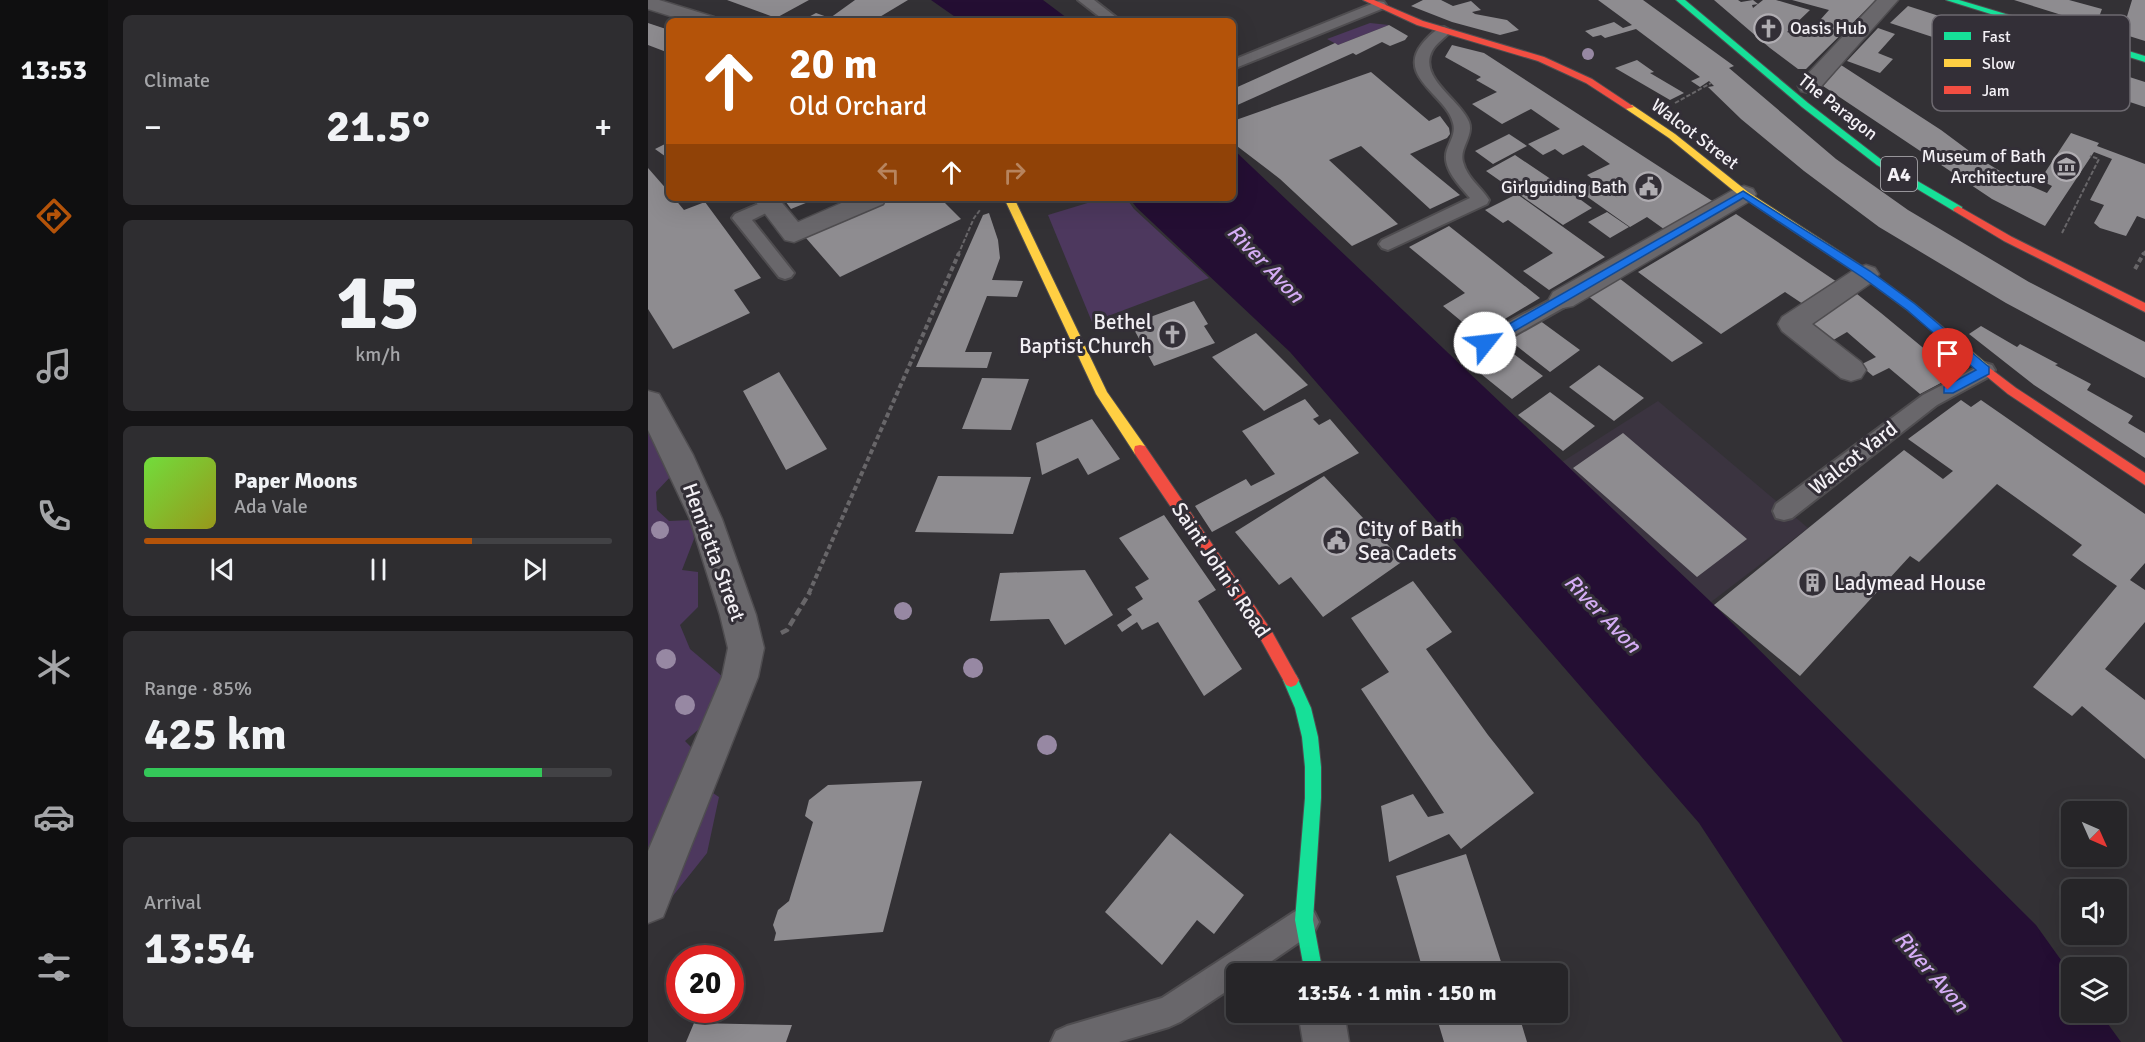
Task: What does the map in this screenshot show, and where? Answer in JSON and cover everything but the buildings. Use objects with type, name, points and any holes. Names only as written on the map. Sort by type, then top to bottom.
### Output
[{"type":"main road","name":"The Paragon","points":[[1680,0],[1805,105],[1880,163],[2008,238],[2145,308]]},
{"type":"main road","points":[[1950,0],[2000,15]]},
{"type":"main road","name":"Walcot Street","points":[[1373,3],[1444,31],[1565,68],[1672,136],[1743,194],[1866,274],[1911,307],[1985,370],[2145,480]]},
{"type":"main road","points":[[2130,54],[2145,59]]},
{"type":"main road","name":"Saint John's Road","points":[[1010,201],[1102,394],[1266,635],[1301,698],[1312,754],[1312,818],[1304,922],[1312,963]]},
{"type":"street","points":[[1809,86],[1888,0]]},
{"type":"street","points":[[653,3],[698,18]]},
{"type":"street","points":[[1563,300],[1743,194]]},
{"type":"street","points":[[768,201],[794,234],[867,201]]},
{"type":"street","points":[[1851,370],[1792,324],[1866,274]]},
{"type":"street","name":"Henrietta Street","points":[[648,402],[677,454],[706,519],[738,615],[746,648],[740,677],[648,902]]},
{"type":"street","points":[[1323,1023],[1326,1042]]},
{"type":"lane","points":[[1085,0],[1110,18]]},
{"type":"lane","points":[[1236,64],[1373,3]]},
{"type":"lane","points":[[1388,244],[1481,200],[1455,167],[1454,150],[1461,139],[1461,123],[1452,106],[1433,88],[1425,74],[1422,56],[1427,47],[1444,31]]},
{"type":"lane","points":[[768,201],[741,218],[785,273]]},
{"type":"lane","points":[[1485,343],[1563,300]]},
{"type":"lane","name":"Walcot Yard","points":[[1784,511],[1930,400],[1985,370]]},
{"type":"lane","points":[[1067,1042],[1169,1011],[1304,922]]},
{"type":"path","points":[[1671,105],[1711,83]]},
{"type":"path","points":[[2062,234],[2099,159],[2090,156]]},
{"type":"path","points":[[746,648],[787,630],[814,584],[974,218],[985,205]]},
{"type":"shaded area","points":[[1370,23],[1389,25],[1338,45],[1327,39]]},
{"type":"shaded area","points":[[1094,201],[1128,201],[1209,278],[1092,322],[1048,215]]},
{"type":"shaded area","points":[[1658,401],[1808,528],[1711,602],[1562,462]]},
{"type":"shaded area","points":[[648,424],[673,474],[656,492],[657,510],[669,521],[692,520],[694,539],[682,570],[698,572],[698,607],[680,625],[690,649],[723,677],[725,707],[685,741],[698,754],[693,780],[719,797],[707,853],[672,897],[648,913]]},
{"type":"water","points":[[931,0],[1043,0],[1067,18],[957,18]]},
{"type":"water","name":"River Avon","points":[[1236,152],[1711,602],[2036,925],[2061,960],[2061,1023],[2107,1023],[2121,1042],[1843,1042],[1699,823],[1290,352],[1131,201],[1236,201]]},
{"type":"traffic: fast","points":[[1680,0],[1805,105],[1880,163],[1958,209]]},
{"type":"traffic: fast","points":[[1950,0],[2000,15]]},
{"type":"traffic: fast","points":[[2130,54],[2145,59]]},
{"type":"traffic: fast","points":[[1291,680],[1303,708],[1310,737],[1313,767],[1313,798],[1304,920],[1311,963]]},
{"type":"traffic: slow","points":[[1629,107],[1672,136],[1744,194],[1866,274],[1911,307],[1983,367]]},
{"type":"traffic: slow","points":[[1010,201],[1102,394],[1140,450]]},
{"type":"traffic: jam","points":[[1367,0],[1420,23],[1541,59],[1589,81],[1629,107]]},
{"type":"traffic: jam","points":[[1958,209],[2008,239],[2145,308]]},
{"type":"traffic: jam","points":[[1983,367],[2012,391],[2145,480]]},
{"type":"traffic: jam","points":[[1140,450],[1266,635],[1291,680]]},
{"type":"place","name":"Oasis Hub","points":[[1769,28]]},
{"type":"place","name":"Museum of Bath Architecture","points":[[2067,166]]},
{"type":"place","name":"Girlguiding Bath","points":[[1648,187]]},
{"type":"place","name":"Bethel Baptist Church","points":[[1173,334]]},
{"type":"place","name":"City of Bath Sea Cadets","points":[[1337,541]]},
{"type":"place","name":"Ladymead House","points":[[1813,583]]},
{"type":"route","points":[[1485,343],[1743,194],[1866,274],[1911,307],[1985,370],[1948,390]]}]
